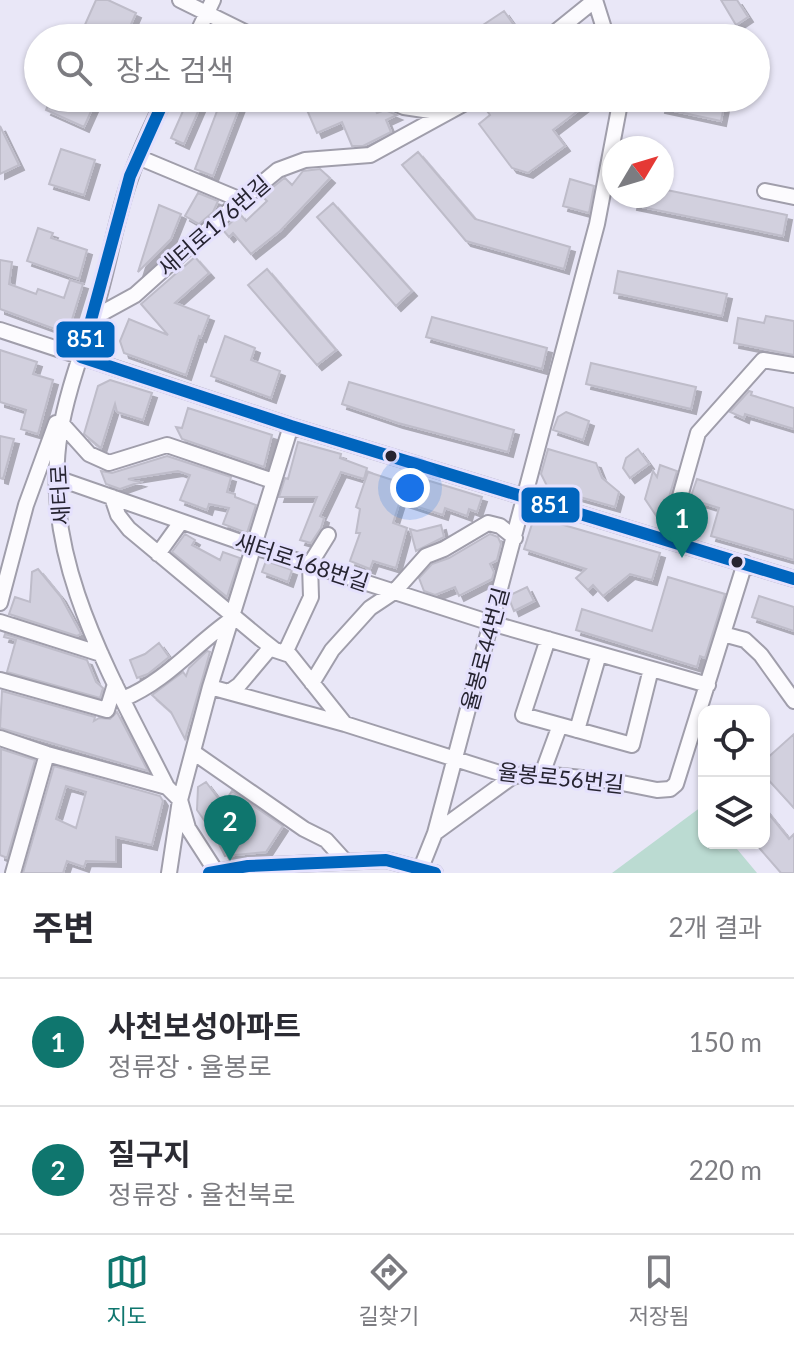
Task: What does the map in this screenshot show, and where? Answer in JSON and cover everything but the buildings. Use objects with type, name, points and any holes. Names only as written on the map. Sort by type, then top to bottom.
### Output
[{"type":"street","points":[[180,0],[210,6],[236,24]]},
{"type":"street","points":[[565,24],[595,0],[603,24]]},
{"type":"street","name":"새터로","points":[[159,112],[130,176],[62,424],[57,512],[71,572],[101,654],[167,787],[180,800],[188,828],[216,873]]},
{"type":"street","points":[[438,112],[445,113]]},
{"type":"street","name":"율봉로44번길","points":[[428,870],[435,833],[597,224],[618,112]]},
{"type":"street","name":"새터로176번길","points":[[93,318],[135,295],[278,170],[305,160],[370,155],[445,113]]},
{"type":"street","points":[[138,157],[241,200]]},
{"type":"street","points":[[765,191],[794,197]]},
{"type":"street","points":[[0,330],[291,426],[794,579]]},
{"type":"street","points":[[668,539],[698,433],[763,360],[794,365]]},
{"type":"street","points":[[0,603],[26,505],[74,378]]},
{"type":"street","points":[[62,424],[89,454],[109,463],[167,445],[273,481]]},
{"type":"street","points":[[169,873],[180,800],[210,687],[291,426]]},
{"type":"street","name":"새터로168번길","points":[[57,478],[255,547],[491,623],[708,685]]},
{"type":"street","points":[[26,505],[33,498],[43,496],[57,512]]},
{"type":"street","points":[[112,497],[118,515],[129,529],[233,617],[278,650],[290,655],[345,724]]},
{"type":"street","points":[[158,554],[181,522]]},
{"type":"street","points":[[312,683],[332,650],[370,608],[394,592],[426,556],[488,523],[500,526],[515,538]]},
{"type":"street","points":[[229,692],[278,650],[311,597],[310,564],[328,535]]},
{"type":"street","name":"율봉로56번길","points":[[455,759],[512,777],[527,773],[542,774],[612,781],[657,790],[670,789],[676,784],[745,563]]},
{"type":"street","points":[[123,699],[147,689],[168,674],[233,617]]},
{"type":"street","points":[[0,622],[101,654]]},
{"type":"street","points":[[723,634],[745,640],[761,655],[794,701]]},
{"type":"street","points":[[548,639],[523,715],[632,745],[651,669]]},
{"type":"street","points":[[577,730],[599,654]]},
{"type":"street","points":[[0,680],[107,710],[115,684]]},
{"type":"street","points":[[210,687],[345,724],[455,759]]},
{"type":"street","points":[[542,774],[560,725]]},
{"type":"street","points":[[0,738],[167,787]]},
{"type":"street","points":[[193,752],[304,829],[326,840],[345,861]]},
{"type":"street","points":[[13,873],[47,754]]},
{"type":"street","points":[[435,833],[512,777]]},
{"type":"street","points":[[209,873],[248,866],[386,860],[428,870]]},
{"type":"green space","points":[[698,809],[698,849],[737,849],[757,873],[612,873]]},
{"type":"transit line","name":"851","points":[[159,112],[130,176],[81,357],[291,426],[794,579]]},
{"type":"transit line","name":"851","points":[[209,873],[248,866],[386,860],[435,873]]},
{"type":"place","name":"사천보성아파트","points":[[682,558]]},
{"type":"place","name":"질구지","points":[[230,861]]}]
